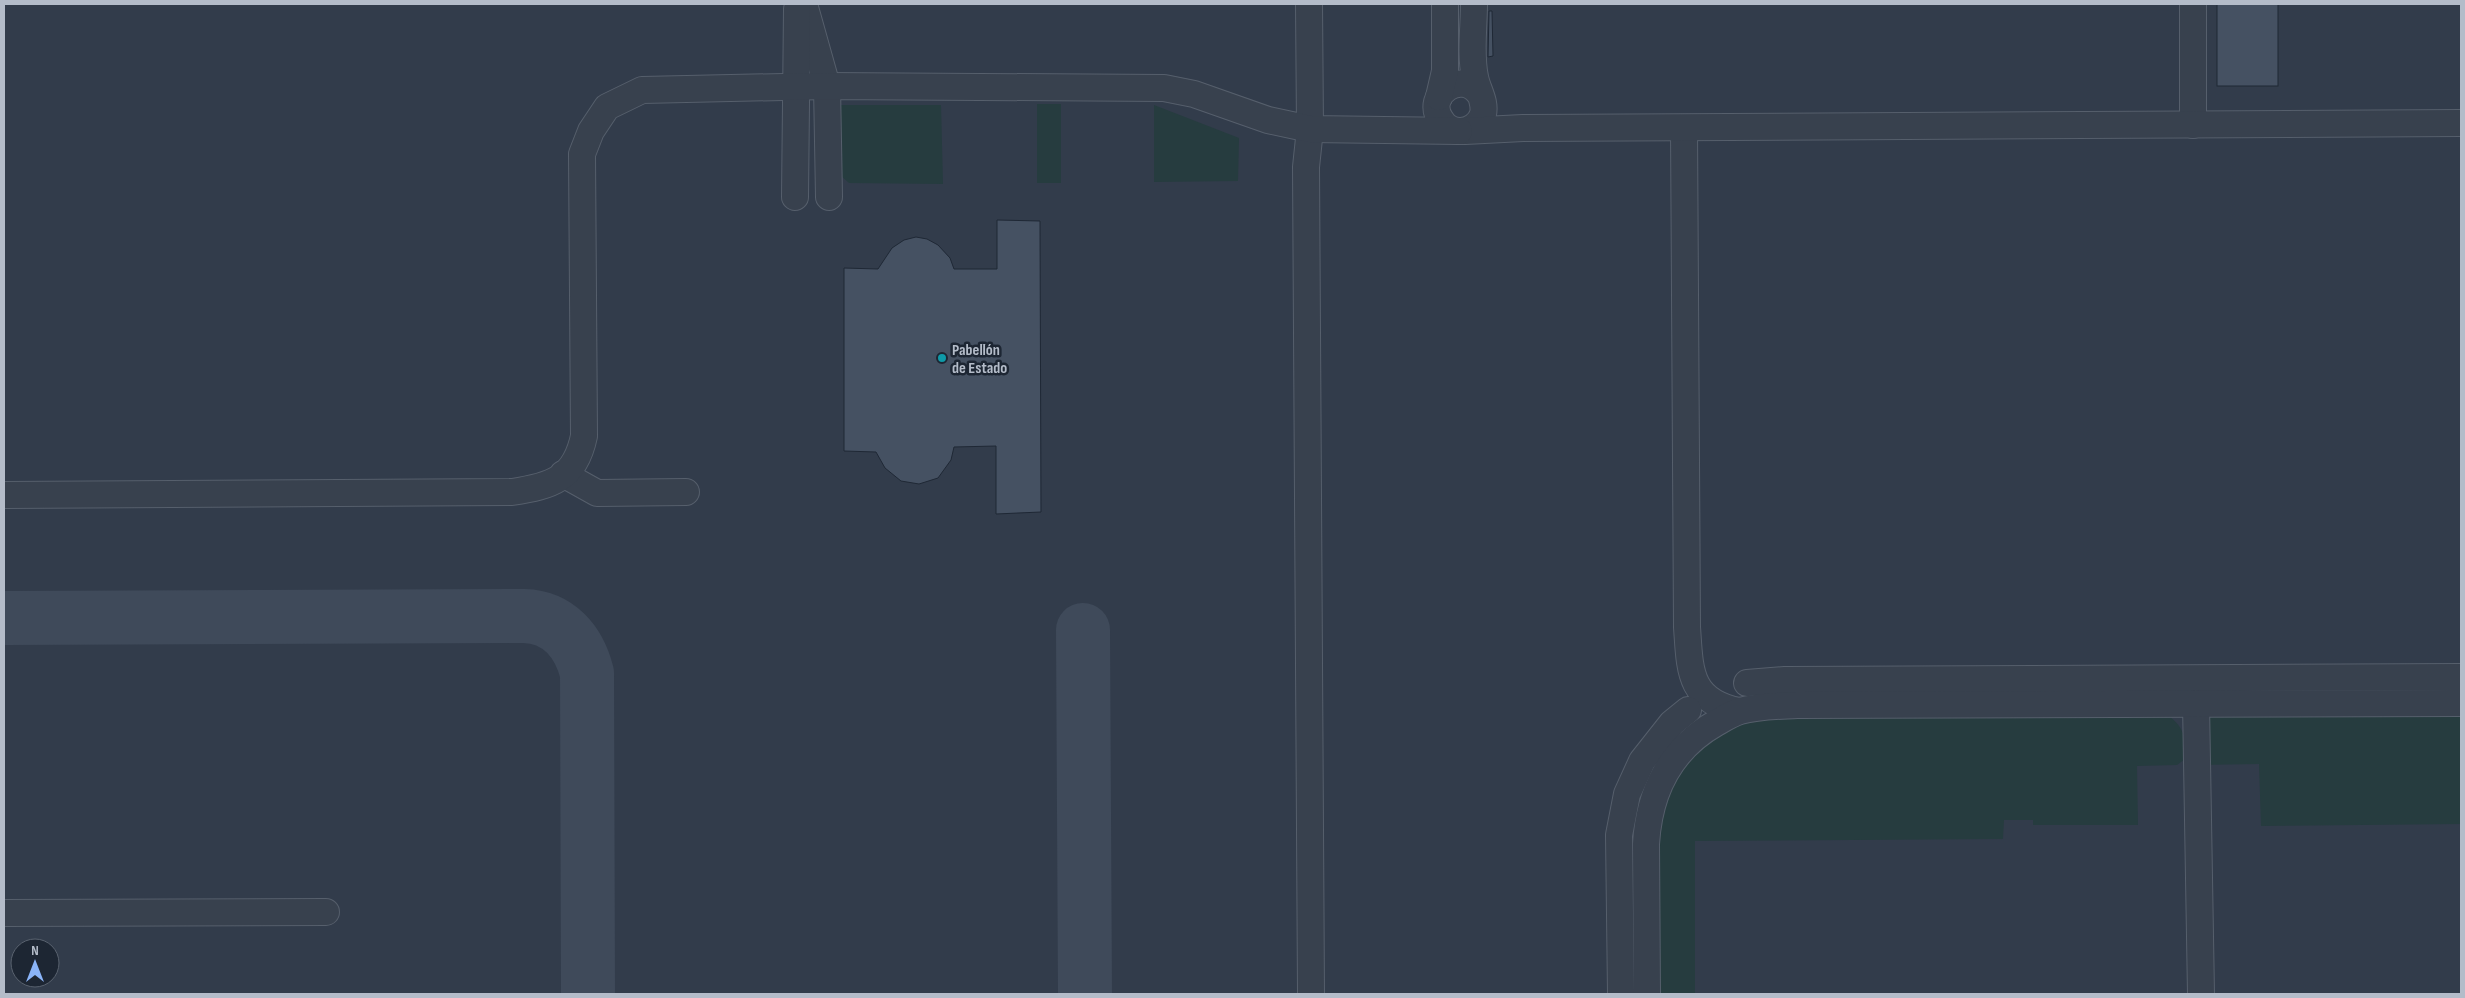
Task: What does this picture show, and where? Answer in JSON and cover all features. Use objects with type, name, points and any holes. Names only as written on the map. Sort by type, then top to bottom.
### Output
[{"type":"lane","points":[[795,197],[797,4]]},
{"type":"lane","points":[[804,4],[827,86],[828,197]]},
{"type":"lane","points":[[1309,4],[1310,128],[1306,167],[1311,994]]},
{"type":"lane","points":[[1445,4],[1445,72],[1437,111],[1441,121],[1449,128],[1462,131],[1478,122],[1482,102],[1474,67],[1474,4]]},
{"type":"lane","points":[[2193,4],[2193,125]]},
{"type":"lane","points":[[1386,128],[1421,120],[1430,113],[1444,90],[1457,84],[1471,86],[1499,121],[1523,128]]},
{"type":"lane","points":[[4,496],[512,492],[536,488],[555,481],[580,455],[584,436],[582,154],[590,131],[607,107],[642,90],[827,86],[1164,88],[1194,94],[1268,120],[1310,128],[1462,131],[1523,128],[2461,123]]},
{"type":"lane","points":[[1684,128],[1687,617],[1690,672],[1707,698],[1725,709],[1739,711],[1789,706],[2461,703]]},
{"type":"lane","points":[[563,474],[597,493],[686,492]]},
{"type":"lane","points":[[1747,683],[1795,680],[2461,677]]},
{"type":"lane","points":[[2196,703],[2201,994]]},
{"type":"lane","points":[[1621,994],[1619,835],[1627,794],[1642,761],[1672,723],[1688,710]]},
{"type":"lane","points":[[1647,994],[1646,844],[1647,825],[1653,798],[1666,770],[1685,746],[1709,727],[1739,711]]},
{"type":"lane","points":[[4,913],[326,912]]},
{"type":"shaded area","points":[[4,4],[2461,4],[2461,994],[4,994]]},
{"type":"green space","points":[[1037,104],[1061,104],[1061,183],[1037,183]]},
{"type":"green space","points":[[836,105],[941,105],[943,184],[849,183],[841,176]]},
{"type":"green space","points":[[1154,105],[1239,138],[1238,181],[1154,182]]},
{"type":"green space","points":[[2196,703],[2461,703],[2461,824],[2261,826],[2259,764],[2197,765]]},
{"type":"green space","points":[[2166,714],[2177,723],[2183,733],[2186,745],[2185,759],[2177,765],[2137,766],[2138,825],[2033,825],[2033,820],[2004,820],[2003,839],[1695,841],[1695,994],[1656,994],[1655,853],[1662,805],[1690,756],[1729,728],[1765,717]]},
{"type":"building","points":[[2217,4],[2278,4],[2278,86],[2217,86]]},
{"type":"building","points":[[1489,11],[1492,11],[1493,56],[1488,57]]},
{"type":"building","name":"Pabellón de Estado","points":[[997,220],[1040,221],[1041,512],[996,514],[996,446],[954,447],[951,460],[938,478],[919,484],[901,481],[885,468],[876,452],[844,451],[844,268],[878,269],[892,248],[904,240],[916,237],[927,239],[938,245],[950,258],[954,269],[997,269]]},
{"type":"taxiway","points":[[4,618],[524,616],[536,617],[557,626],[566,633],[579,651],[587,673],[588,994]]},
{"type":"taxiway","points":[[1083,630],[1085,994]]},
{"type":"place","name":"Pabellón de Estado","points":[[942,358]]}]
